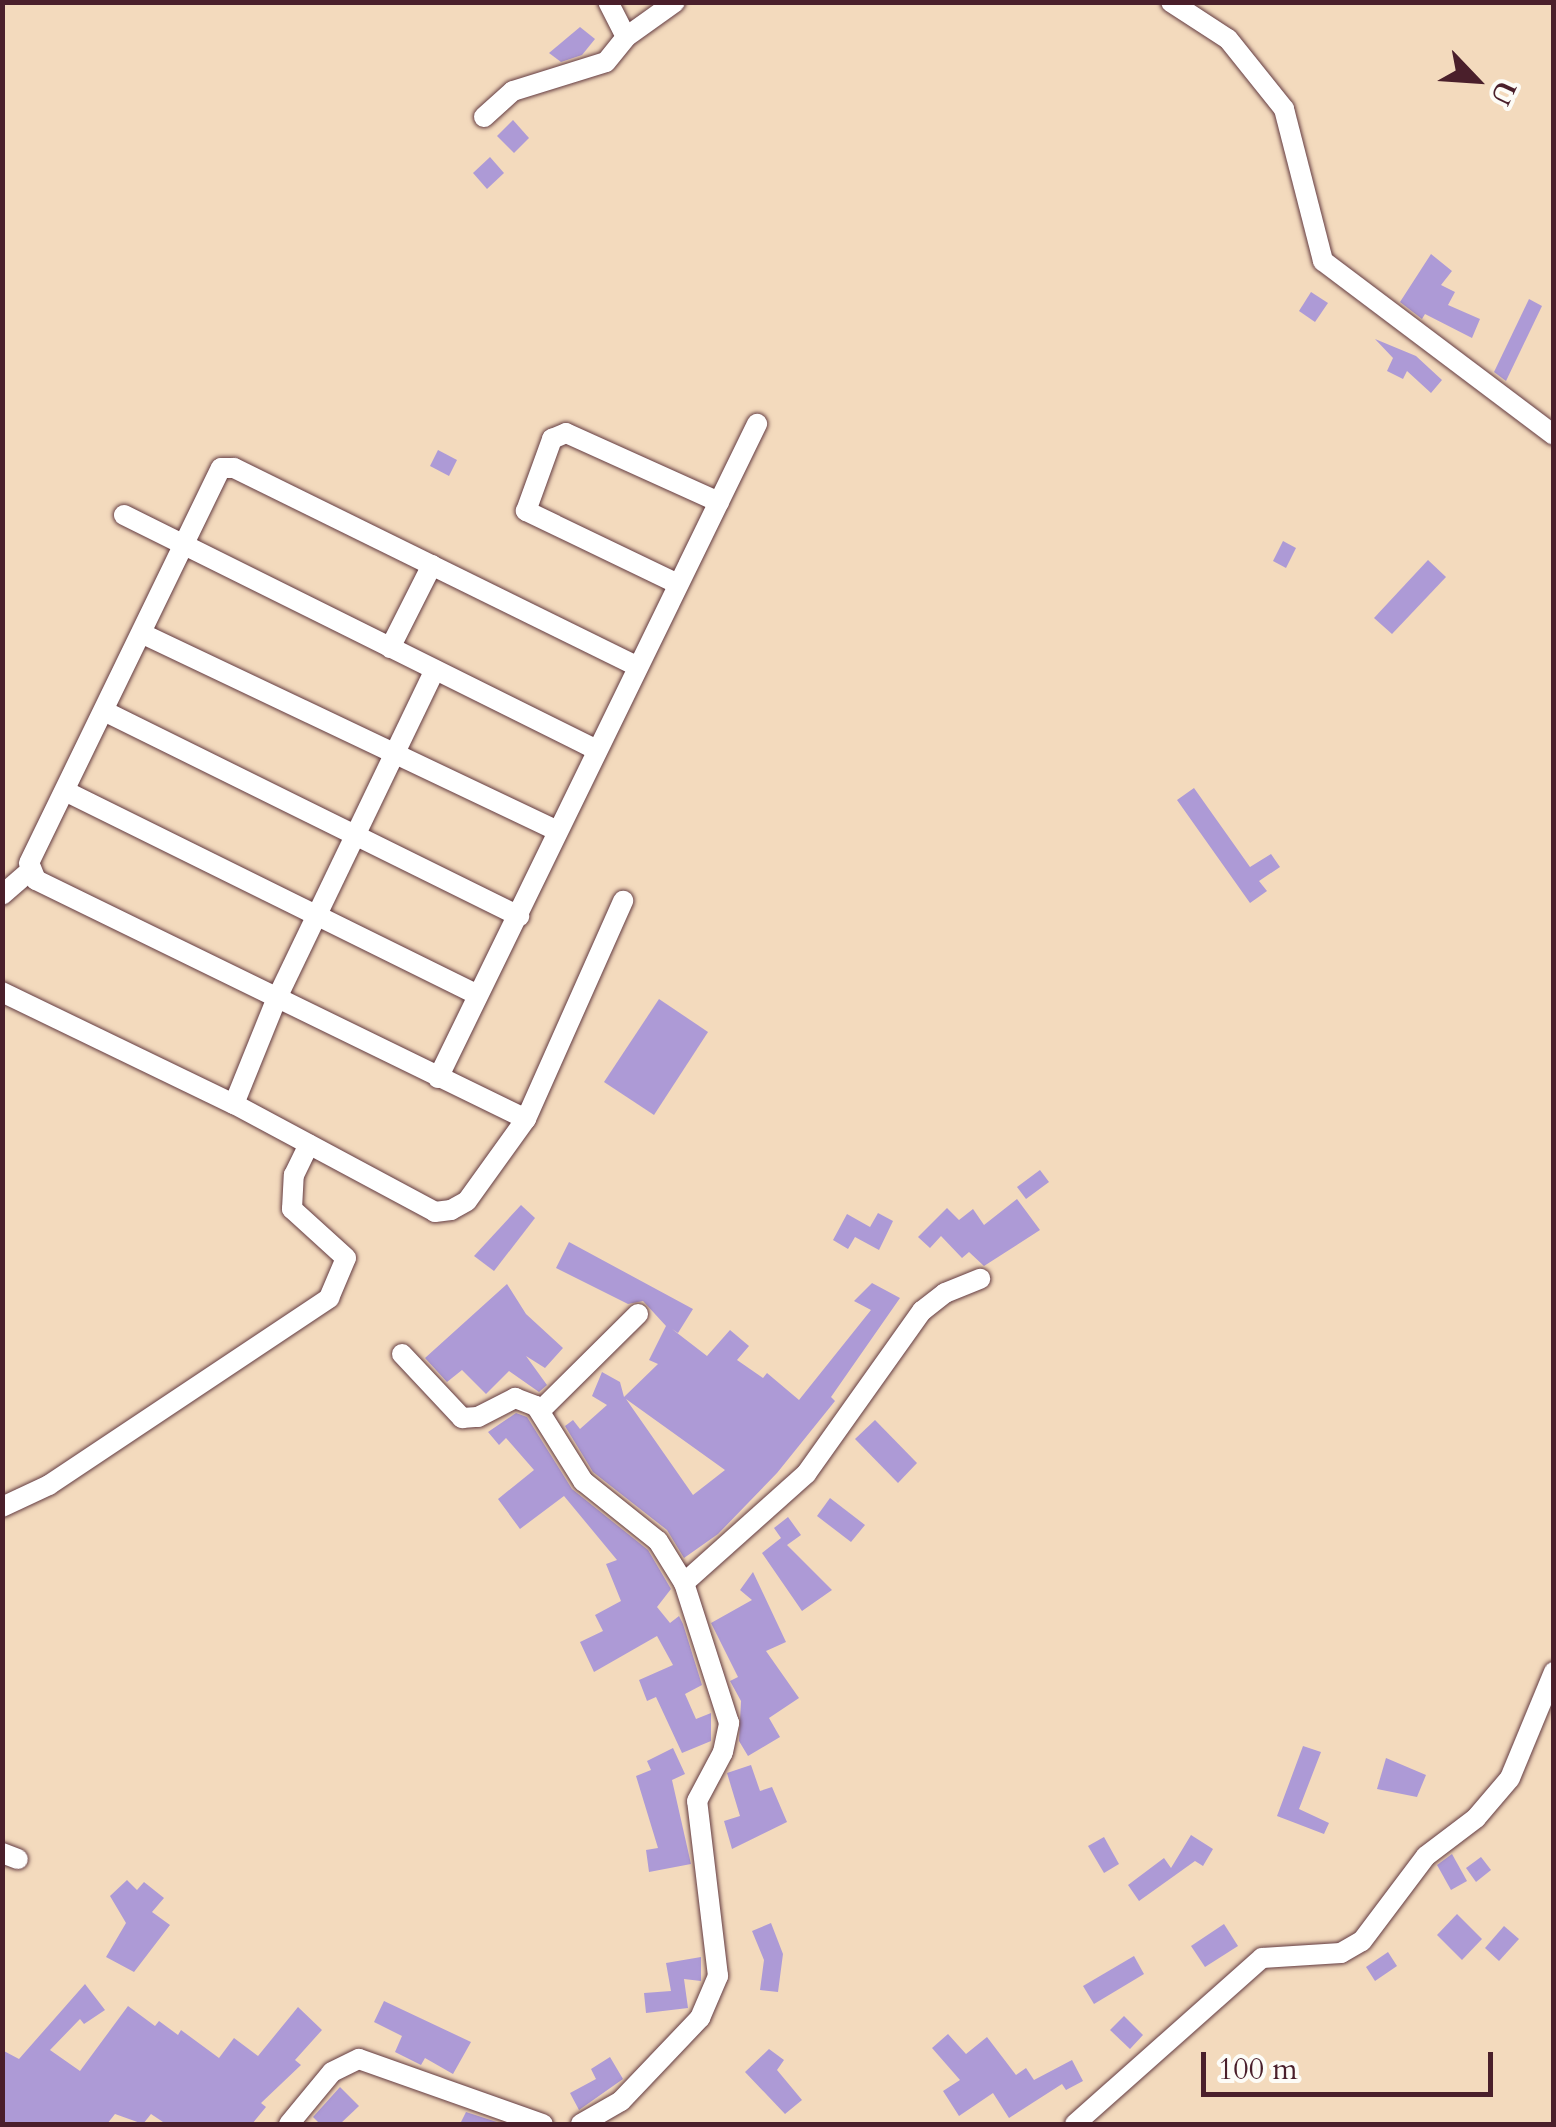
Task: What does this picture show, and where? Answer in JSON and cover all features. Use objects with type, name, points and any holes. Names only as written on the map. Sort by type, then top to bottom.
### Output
[{"type":"street","points":[[608,2],[626,37]]},
{"type":"street","points":[[484,117],[514,91],[606,62],[626,37],[675,2]]},
{"type":"street","points":[[1171,2],[1228,39],[1284,109],[1324,261],[1554,435]]},
{"type":"street","points":[[438,1078],[757,424]]},
{"type":"street","points":[[678,584],[526,511],[552,439],[566,434],[719,502]]},
{"type":"street","points":[[2,895],[28,872],[218,474],[228,467],[637,666]]},
{"type":"street","points":[[124,515],[597,750]]},
{"type":"street","points":[[390,648],[432,565]]},
{"type":"street","points":[[143,634],[558,831]]},
{"type":"street","points":[[234,1104],[276,1000],[435,670]]},
{"type":"street","points":[[106,712],[520,916]]},
{"type":"street","points":[[64,791],[477,995]]},
{"type":"street","points":[[28,872],[276,1000],[526,1119]]},
{"type":"street","points":[[2,992],[234,1104],[435,1212],[451,1210],[467,1201],[526,1119],[623,901]]},
{"type":"street","points":[[2,1508],[49,1486],[329,1298],[346,1258],[292,1208],[294,1175],[309,1144]]},
{"type":"street","points":[[684,1583],[806,1474],[922,1311],[946,1292],[980,1280]]},
{"type":"street","points":[[540,1410],[638,1314]]},
{"type":"street","points":[[402,1354],[462,1418],[478,1417],[514,1398],[540,1410],[584,1481],[658,1541],[684,1583],[729,1722],[724,1752],[697,1802],[716,1919],[718,1976],[700,2018],[621,2101],[580,2124]]},
{"type":"street","points":[[1074,2124],[1262,1958],[1341,1953],[1362,1940],[1426,1856],[1476,1818],[1510,1778],[1554,1672]]},
{"type":"street","points":[[289,2124],[332,2072],[359,2058],[543,2124]]},
{"type":"building","points":[[580,27],[595,39],[582,55],[561,62],[549,53]]},
{"type":"building","points":[[513,120],[529,138],[514,153],[497,136]]},
{"type":"building","points":[[490,157],[504,173],[487,189],[473,173]]},
{"type":"building","points":[[1431,254],[1452,271],[1441,285],[1455,292],[1448,305],[1480,319],[1472,338],[1425,314],[1422,319],[1400,302]]},
{"type":"building","points":[[1311,292],[1328,303],[1315,322],[1299,311]]},
{"type":"building","points":[[1529,299],[1542,306],[1506,381],[1494,372]]},
{"type":"building","points":[[1375,339],[1416,356],[1442,380],[1431,393],[1407,371],[1403,379],[1387,371],[1393,358]]},
{"type":"building","points":[[438,450],[457,460],[449,476],[430,466]]},
{"type":"building","points":[[1283,541],[1296,548],[1286,568],[1273,561]]},
{"type":"building","points":[[1428,560],[1446,577],[1392,634],[1374,618]]},
{"type":"building","points":[[1194,788],[1250,867],[1271,854],[1280,867],[1259,881],[1267,891],[1250,903],[1177,800]]},
{"type":"building","points":[[659,999],[708,1032],[654,1115],[604,1082]]},
{"type":"building","points":[[1040,1170],[1049,1182],[1026,1199],[1017,1187]]},
{"type":"building","points":[[1017,1199],[1040,1230],[984,1266],[969,1252],[962,1258],[941,1236],[930,1248],[918,1237],[947,1208],[959,1220],[973,1209],[984,1225]]},
{"type":"building","points":[[521,1205],[535,1218],[494,1271],[474,1256]]},
{"type":"building","points":[[878,1213],[893,1221],[879,1250],[855,1237],[848,1249],[833,1240],[847,1214],[870,1227]]},
{"type":"building","points":[[569,1242],[693,1309],[678,1333],[672,1329],[707,1356],[730,1330],[749,1346],[737,1360],[763,1378],[767,1373],[799,1400],[871,1310],[854,1301],[872,1283],[900,1298],[831,1397],[835,1401],[777,1473],[718,1534],[684,1558],[667,1530],[593,1472],[565,1426],[573,1420],[580,1429],[607,1405],[592,1396],[602,1372],[620,1382],[624,1397],[658,1364],[649,1360],[666,1326],[643,1301],[628,1304],[556,1268]],"holes":[[[626,1399],[725,1470],[693,1495]]]},
{"type":"building","points":[[507,1284],[526,1314],[563,1348],[545,1368],[526,1356],[547,1385],[539,1392],[509,1371],[486,1394],[462,1370],[447,1382],[425,1358]]},
{"type":"building","points":[[516,1413],[527,1417],[572,1489],[648,1550],[671,1589],[657,1607],[670,1623],[679,1616],[683,1624],[702,1685],[685,1694],[696,1719],[711,1713],[711,1741],[682,1753],[656,1697],[647,1701],[639,1680],[673,1665],[657,1636],[594,1672],[580,1642],[603,1631],[595,1615],[621,1601],[606,1564],[617,1560],[564,1496],[520,1529],[498,1499],[534,1470],[506,1438],[499,1445],[488,1432]]},
{"type":"building","points":[[875,1420],[917,1463],[898,1483],[855,1439]]},
{"type":"building","points":[[830,1498],[865,1525],[851,1542],[817,1516]]},
{"type":"building","points":[[788,1517],[801,1535],[787,1545],[832,1590],[802,1611],[762,1553],[781,1538],[774,1528]]},
{"type":"building","points":[[753,1572],[786,1642],[766,1651],[799,1698],[769,1718],[780,1737],[748,1756],[739,1741],[741,1701],[730,1681],[738,1677],[711,1623],[752,1600],[740,1590]]},
{"type":"building","points":[[1303,1746],[1321,1752],[1299,1809],[1329,1823],[1324,1834],[1277,1816]]},
{"type":"building","points":[[673,1748],[685,1774],[672,1780],[691,1864],[649,1872],[646,1850],[658,1848],[636,1776],[651,1770],[647,1761]]},
{"type":"building","points":[[1386,1758],[1426,1775],[1417,1797],[1377,1789]]},
{"type":"building","points":[[751,1765],[760,1791],[772,1787],[787,1822],[732,1849],[724,1821],[740,1816],[727,1773]]},
{"type":"building","points":[[1191,1835],[1213,1849],[1203,1866],[1195,1861],[1139,1901],[1128,1885],[1164,1858],[1171,1868]]},
{"type":"building","points":[[1104,1837],[1119,1864],[1104,1873],[1088,1846]]},
{"type":"building","points":[[1452,1854],[1467,1881],[1451,1890],[1437,1865]]},
{"type":"building","points":[[1481,1857],[1491,1870],[1476,1882],[1466,1868]]},
{"type":"building","points":[[127,1880],[137,1890],[144,1882],[164,1898],[152,1912],[170,1925],[134,1972],[106,1957],[126,1923],[110,1896]]},
{"type":"building","points":[[1457,1914],[1482,1939],[1462,1960],[1437,1935]]},
{"type":"building","points":[[771,1923],[783,1954],[778,1992],[760,1990],[764,1960],[752,1931]]},
{"type":"building","points":[[1224,1924],[1238,1946],[1205,1967],[1191,1946]]},
{"type":"building","points":[[1504,1926],[1519,1939],[1499,1961],[1485,1948]]},
{"type":"building","points":[[1388,1952],[1397,1966],[1375,1981],[1366,1967]]},
{"type":"building","points":[[1134,1956],[1144,1974],[1094,2004],[1083,1986]]},
{"type":"building","points":[[701,1957],[701,1981],[684,1979],[688,2008],[646,2013],[644,1993],[671,1991],[666,1963]]},
{"type":"building","points":[[85,1984],[105,2010],[84,2024],[80,2019],[50,2050],[80,2071],[128,2006],[155,2026],[159,2021],[178,2035],[181,2030],[219,2058],[234,2038],[258,2056],[298,2007],[322,2030],[295,2060],[301,2065],[261,2103],[266,2107],[252,2124],[166,2124],[151,2114],[143,2124],[115,2114],[107,2124],[2,2124],[2,2050],[19,2059]]},
{"type":"building","points":[[384,2001],[471,2042],[453,2074],[425,2058],[421,2065],[395,2052],[402,2036],[374,2022]]},
{"type":"building","points":[[1124,2016],[1143,2035],[1130,2049],[1110,2030]]},
{"type":"building","points":[[948,2034],[966,2054],[987,2037],[1016,2075],[1026,2068],[1034,2080],[1072,2060],[1083,2081],[1066,2090],[1062,2084],[1009,2118],[993,2093],[959,2116],[943,2091],[960,2080],[932,2048]]},
{"type":"building","points":[[769,2049],[784,2060],[777,2070],[802,2100],[785,2114],[745,2072]]},
{"type":"building","points":[[610,2057],[623,2079],[579,2110],[570,2093],[596,2079],[591,2069]]},
{"type":"building","points":[[340,2087],[359,2106],[340,2124],[320,2124],[313,2117]]},
{"type":"building","points":[[466,2112],[503,2124],[460,2124]]}]
